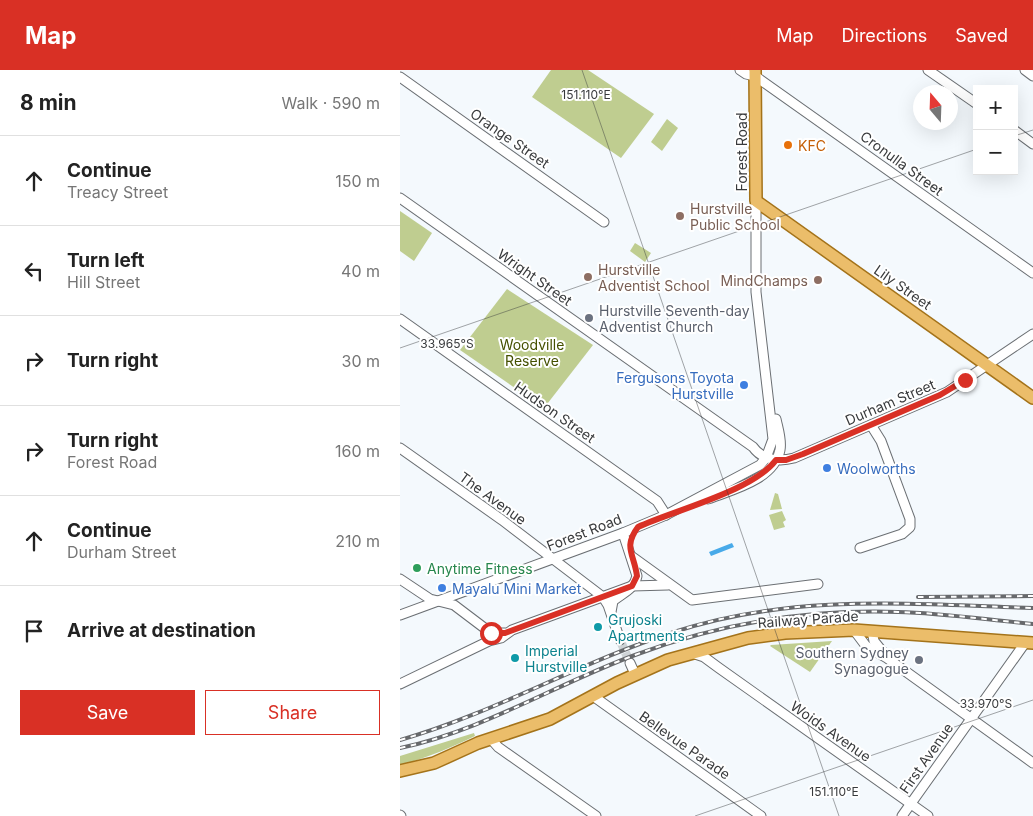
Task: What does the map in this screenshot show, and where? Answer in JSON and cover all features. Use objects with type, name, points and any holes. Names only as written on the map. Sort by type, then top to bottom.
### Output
[{"type":"main road","name":"Forest Road","points":[[755,73],[756,201]]},
{"type":"main road","name":"Lily Street","points":[[756,201],[1033,398]]},
{"type":"main road","name":"Railway Parade","points":[[400,771],[434,764],[491,739],[550,719],[593,696],[632,668],[710,647],[785,633],[854,630],[1029,643]]},
{"type":"street","name":"Cronulla Street","points":[[740,70],[746,74],[755,73],[1033,273]]},
{"type":"street","points":[[928,70],[973,101]]},
{"type":"street","points":[[1025,70],[1033,76]]},
{"type":"street","name":"Orange Street","points":[[400,77],[604,222]]},
{"type":"street","points":[[1018,133],[1033,144]]},
{"type":"street","name":"Wright Street","points":[[400,198],[752,447],[768,453]]},
{"type":"street","name":"Forest Road","points":[[666,515],[753,470],[768,453],[772,431],[756,292],[756,201]]},
{"type":"street","name":"Hudson Street","points":[[400,319],[657,501],[666,515]]},
{"type":"street","name":"Durham Street","points":[[776,460],[786,460],[803,454],[946,392],[1033,334]]},
{"type":"street","name":"Forest Road","points":[[400,615],[623,534],[749,482],[765,472],[776,460],[780,451],[779,432],[767,384]]},
{"type":"street","points":[[860,548],[902,534],[910,527],[910,520],[881,441],[871,425]]},
{"type":"street","name":"The Avenue","points":[[400,448],[554,559],[585,585],[603,597]]},
{"type":"street","points":[[768,453],[780,451],[803,454]]},
{"type":"street","points":[[768,453],[776,460]]},
{"type":"street","points":[[630,553],[632,538],[638,527]]},
{"type":"street","points":[[611,617],[613,601],[625,594],[637,576],[623,534]]},
{"type":"street","points":[[630,553],[688,599],[700,600],[758,590],[818,584]]},
{"type":"street","points":[[647,585],[651,578],[652,570]]},
{"type":"street","points":[[400,579],[424,596],[456,607],[491,633],[500,634],[632,586],[668,585]]},
{"type":"street","points":[[576,607],[586,599],[585,585]]},
{"type":"street","points":[[603,597],[620,640]]},
{"type":"street","points":[[576,607],[598,606],[604,608],[611,617]]},
{"type":"street","points":[[400,684],[501,638],[512,630]]},
{"type":"street","points":[[854,630],[866,646],[887,658],[1033,763]]},
{"type":"street","points":[[872,631],[874,641],[887,658]]},
{"type":"street","name":"First Avenue","points":[[902,816],[970,718],[1029,643]]},
{"type":"street","points":[[710,647],[719,668]]},
{"type":"street","name":"Woids Avenue","points":[[689,653],[704,657],[928,816]]},
{"type":"street","name":"Bellevue Parade","points":[[593,696],[761,816]]},
{"type":"street","points":[[491,739],[498,747],[596,816]]},
{"type":"green space","points":[[551,70],[588,70],[654,114],[621,158],[532,97]]},
{"type":"green space","points":[[667,119],[678,128],[662,151],[651,142]]},
{"type":"green space","points":[[400,211],[432,233],[414,261],[400,251]]},
{"type":"green space","points":[[635,243],[651,253],[645,262],[630,251]]},
{"type":"green space","name":"Woodville Reserve","points":[[507,289],[593,345],[544,408],[460,350]]},
{"type":"green space","points":[[775,493],[778,494],[782,509],[770,510]]},
{"type":"green space","points":[[782,511],[786,520],[783,522],[785,527],[774,530],[769,515]]},
{"type":"green space","points":[[832,641],[810,672],[770,646],[771,645]]},
{"type":"green space","points":[[474,733],[475,736],[447,749],[400,765],[400,756]]},
{"type":"water","points":[[732,543],[734,547],[711,556],[709,552]]},
{"type":"tunnel","points":[[620,640],[630,663]]},
{"type":"railway","points":[[918,597],[1033,596]]},
{"type":"railway","points":[[400,740],[470,716],[639,644],[719,620],[763,611],[807,606],[852,604],[1033,608]]},
{"type":"railway","points":[[400,748],[430,740],[490,719],[635,655],[699,634],[764,620],[830,613],[898,612],[1033,624]]},
{"type":"place","name":"KFC","points":[[788,145]]},
{"type":"place","name":"Hurstville Public School","points":[[680,216]]},
{"type":"place","name":"Hurstville Adventist School","points":[[588,277]]},
{"type":"place","name":"MindChamps","points":[[818,280]]},
{"type":"place","name":"Hurstville Seventh-day Adventist Church","points":[[589,318]]},
{"type":"place","name":"Fergusons Toyota Hurstville","points":[[744,385]]},
{"type":"place","name":"Woolworths","points":[[827,468]]},
{"type":"place","name":"Anytime Fitness","points":[[417,568]]},
{"type":"place","name":"Mayalu Mini Market","points":[[442,588]]},
{"type":"place","name":"Grujoski Apartments","points":[[598,627]]},
{"type":"place","name":"Imperial Hurstville","points":[[515,658]]},
{"type":"place","name":"Southern Sydney Synagogue","points":[[919,660]]},
{"type":"route","points":[[491,633],[505,633],[596,601],[632,586],[637,576],[629,550],[633,534],[638,527],[736,488],[761,476],[776,460],[794,458],[940,395],[965,380]]}]
